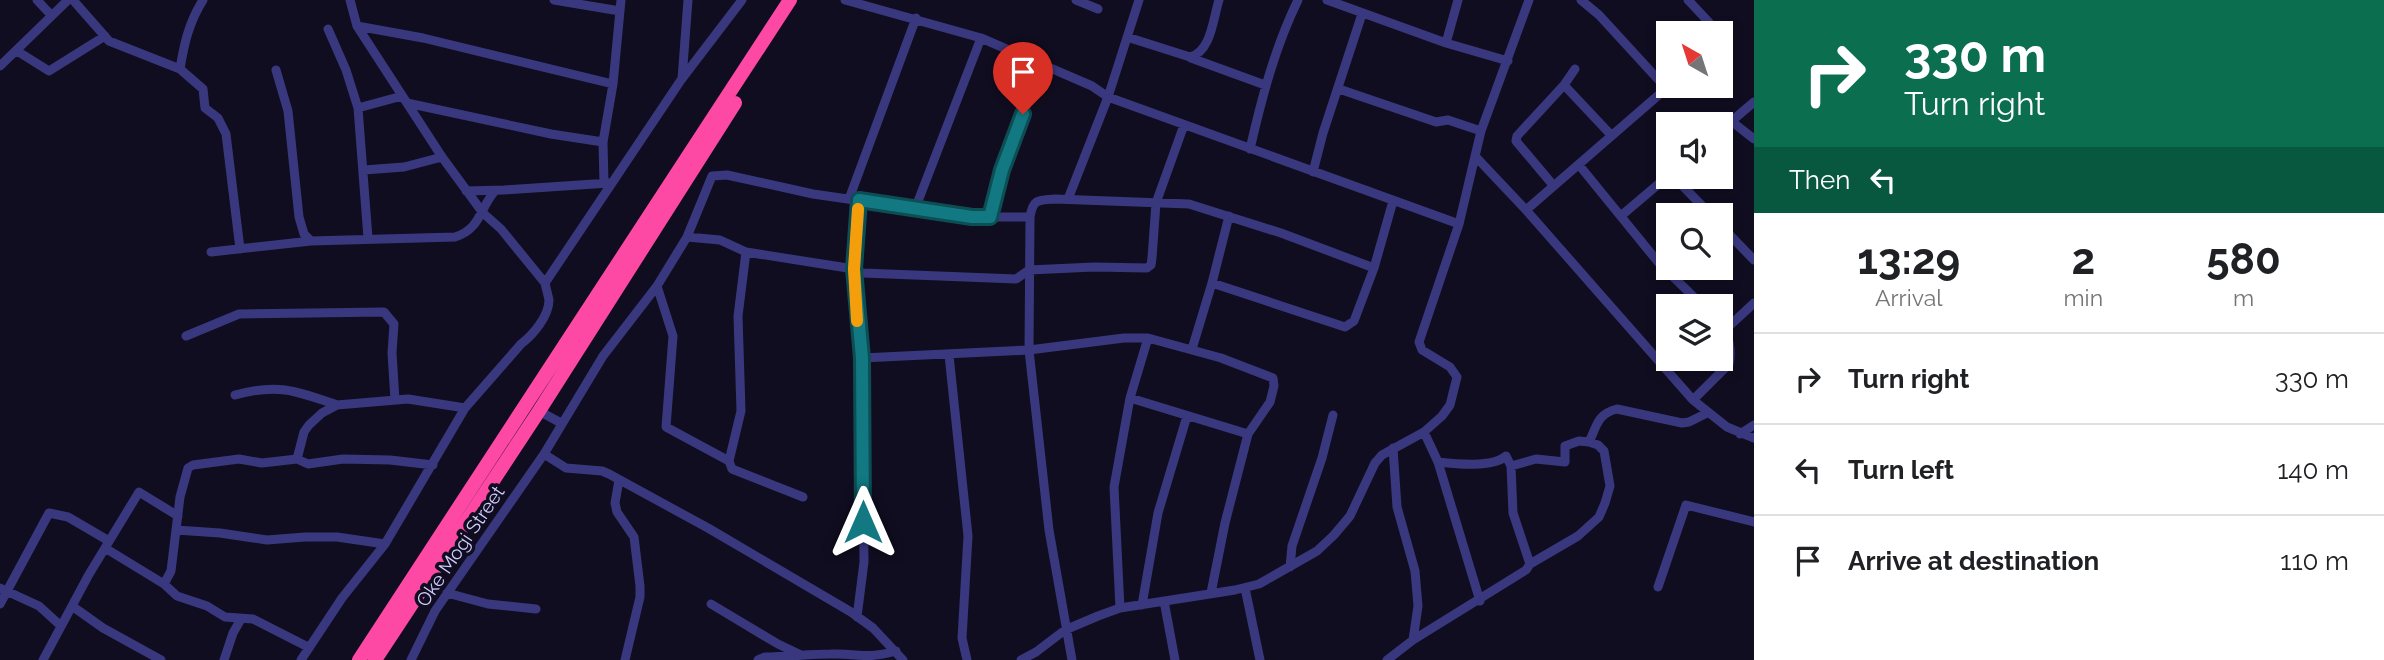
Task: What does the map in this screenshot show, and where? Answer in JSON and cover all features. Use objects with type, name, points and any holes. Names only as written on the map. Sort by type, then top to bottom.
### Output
[{"type":"highway","points":[[359,660],[790,0]]},
{"type":"highway","points":[[374,660],[539,411],[801,0]]},
{"type":"street","points":[[37,0],[51,15]]},
{"type":"street","points":[[0,66],[51,15],[71,0],[109,41],[180,69],[203,89],[205,108],[218,118],[226,134],[240,249]]},
{"type":"street","points":[[180,69],[185,39],[194,14],[203,0]]},
{"type":"street","points":[[301,660],[342,598],[385,544],[466,408],[532,335],[549,301],[545,283],[466,191],[405,100],[357,26],[350,0]]},
{"type":"street","points":[[556,0],[620,11]]},
{"type":"street","points":[[607,183],[603,142],[613,84],[621,0]]},
{"type":"street","points":[[681,80],[688,0]]},
{"type":"street","points":[[545,283],[607,183],[742,0]]},
{"type":"street","points":[[845,0],[981,38],[1092,86],[1108,97],[1459,223]]},
{"type":"street","points":[[1076,0],[1098,9]]},
{"type":"street","points":[[1069,199],[1108,97],[1139,0]]},
{"type":"street","points":[[1190,57],[1198,55],[1205,47],[1219,0]]},
{"type":"street","points":[[1327,0],[1446,43],[1508,61]]},
{"type":"street","points":[[1446,43],[1458,0]]},
{"type":"street","points":[[1021,660],[1065,630],[1120,608],[1259,584],[1290,568],[1317,551],[1350,516],[1375,463],[1392,448],[1424,432],[1442,416],[1450,405],[1457,377],[1450,367],[1422,350],[1419,342],[1459,223],[1481,131],[1529,0]]},
{"type":"street","points":[[1581,0],[1599,15],[1656,75]]},
{"type":"street","points":[[1688,0],[1708,21]]},
{"type":"street","points":[[1250,149],[1265,85],[1293,1]]},
{"type":"street","points":[[1313,172],[1362,14]]},
{"type":"street","points":[[857,617],[864,562],[862,358],[854,269],[854,199],[916,18]]},
{"type":"street","points":[[357,26],[422,38],[613,84]]},
{"type":"street","points":[[328,29],[346,70],[358,108],[368,238]]},
{"type":"street","points":[[17,51],[50,71],[105,36]]},
{"type":"street","points":[[1127,37],[1265,85]]},
{"type":"street","points":[[915,209],[981,38]]},
{"type":"street","points":[[990,217],[1012,139],[1044,65]]},
{"type":"street","points":[[1553,185],[1516,141],[1517,136],[1564,85],[1575,68]]},
{"type":"street","points":[[276,70],[288,111],[299,217],[304,234],[311,242]]},
{"type":"street","points":[[1564,85],[1611,135]]},
{"type":"street","points":[[1339,89],[1436,122],[1448,120],[1481,131]]},
{"type":"street","points":[[1526,210],[1656,96]]},
{"type":"street","points":[[358,108],[405,100],[551,134],[603,142]]},
{"type":"street","points":[[1733,119],[1754,102]]},
{"type":"street","points":[[1733,123],[1754,139]]},
{"type":"street","points":[[687,237],[720,240],[746,253],[854,269],[863,273],[1016,279],[1029,270],[1147,268],[1151,265],[1152,258],[1156,202],[1184,125]]},
{"type":"street","points":[[1475,156],[1693,400],[1707,413],[1741,434],[1754,438]]},
{"type":"street","points":[[364,170],[404,167],[443,157]]},
{"type":"street","points":[[1579,165],[1658,262],[1691,294]]},
{"type":"street","name":"Oke Mogi Street","points":[[411,660],[435,611],[544,454],[603,356],[657,286],[687,237],[712,176],[727,175],[813,194],[854,199]]},
{"type":"street","points":[[466,191],[607,183]]},
{"type":"street","points":[[1622,215],[1656,186]]},
{"type":"street","points":[[1686,189],[1699,203]]},
{"type":"street","points":[[211,252],[368,238],[455,237],[469,230],[483,213],[489,196],[495,191]]},
{"type":"street","points":[[854,199],[972,217],[1030,217]]},
{"type":"street","points":[[1072,660],[1049,530],[1029,350],[1032,206],[1038,200],[1069,199],[1189,204],[1374,268]]},
{"type":"street","points":[[1212,283],[1345,327],[1354,321],[1374,268],[1392,201]]},
{"type":"street","points":[[1192,349],[1229,216]]},
{"type":"street","points":[[1733,239],[1754,261]]},
{"type":"street","points":[[746,253],[738,316],[741,411],[729,461],[732,469],[803,497]]},
{"type":"street","points":[[657,286],[673,336],[666,427],[729,461]]},
{"type":"street","points":[[1733,319],[1754,303]]},
{"type":"street","points":[[186,336],[239,314],[384,312],[394,324],[392,353],[395,400]]},
{"type":"street","points":[[862,358],[1029,350],[1124,338],[1148,338],[1192,349],[1273,378],[1270,402],[1248,434],[1225,523],[1211,593]]},
{"type":"street","points":[[1120,608],[1114,486],[1130,398],[1148,338]]},
{"type":"street","points":[[949,355],[968,536],[962,630],[967,660]]},
{"type":"street","points":[[1693,400],[1722,371]]},
{"type":"street","points":[[235,395],[281,388],[295,390],[337,405]]},
{"type":"street","points":[[1130,398],[1248,434]]},
{"type":"street","points":[[297,459],[304,432],[309,425],[322,413],[337,405],[408,399],[466,408]]},
{"type":"street","points":[[1589,442],[1602,414],[1616,409],[1682,423],[1707,413]]},
{"type":"street","points":[[539,411],[561,423]]},
{"type":"street","points":[[1290,568],[1292,546],[1322,458],[1333,415]]},
{"type":"street","points":[[1142,605],[1158,513],[1187,416]]},
{"type":"street","points":[[1741,434],[1754,425]]},
{"type":"street","points":[[1424,432],[1438,463],[1480,601]]},
{"type":"street","points":[[1387,660],[1413,640],[1480,601],[1526,570],[1530,564],[1578,536],[1599,517],[1610,486],[1604,452],[1598,445],[1580,441],[1565,446],[1565,462],[1536,459],[1511,466]]},
{"type":"street","points":[[1392,448],[1396,507],[1415,570],[1418,606],[1413,640]]},
{"type":"street","points":[[544,454],[566,468],[602,471],[708,527],[857,617],[873,628],[903,660]]},
{"type":"street","points":[[1438,463],[1464,465],[1501,460],[1506,456],[1511,466],[1513,513],[1530,564]]},
{"type":"street","points":[[164,584],[171,570],[188,468],[193,465],[239,458],[262,463],[297,459],[308,464],[343,459],[390,460],[433,465]]},
{"type":"street","points":[[619,480],[615,503],[617,512],[634,537],[640,586],[640,597],[625,660]]},
{"type":"street","points":[[43,660],[139,492],[178,516]]},
{"type":"street","points":[[1658,587],[1686,505],[1754,522]]},
{"type":"street","points":[[0,604],[4,589],[48,513],[68,517],[177,596],[207,606],[225,617],[253,619],[308,647]]},
{"type":"street","points":[[176,530],[267,540],[337,537],[385,544]]},
{"type":"street","points":[[1245,587],[1260,660]]},
{"type":"street","points":[[4,589],[39,606],[61,626]]},
{"type":"street","points":[[447,593],[488,604],[536,609]]},
{"type":"street","points":[[1164,601],[1175,660]]},
{"type":"street","points":[[712,604],[778,644],[802,655]]},
{"type":"street","points":[[72,606],[103,628],[161,660]]},
{"type":"street","points":[[224,660],[241,619]]},
{"type":"street","points":[[758,660],[765,657],[788,659],[802,655],[840,654],[878,659],[895,651]]},
{"type":"slow traffic","points":[[857,321],[854,269],[858,209]]},
{"type":"route","points":[[863,522],[862,358],[854,269],[859,200],[972,217],[990,217],[1002,170],[1023,114]]}]
